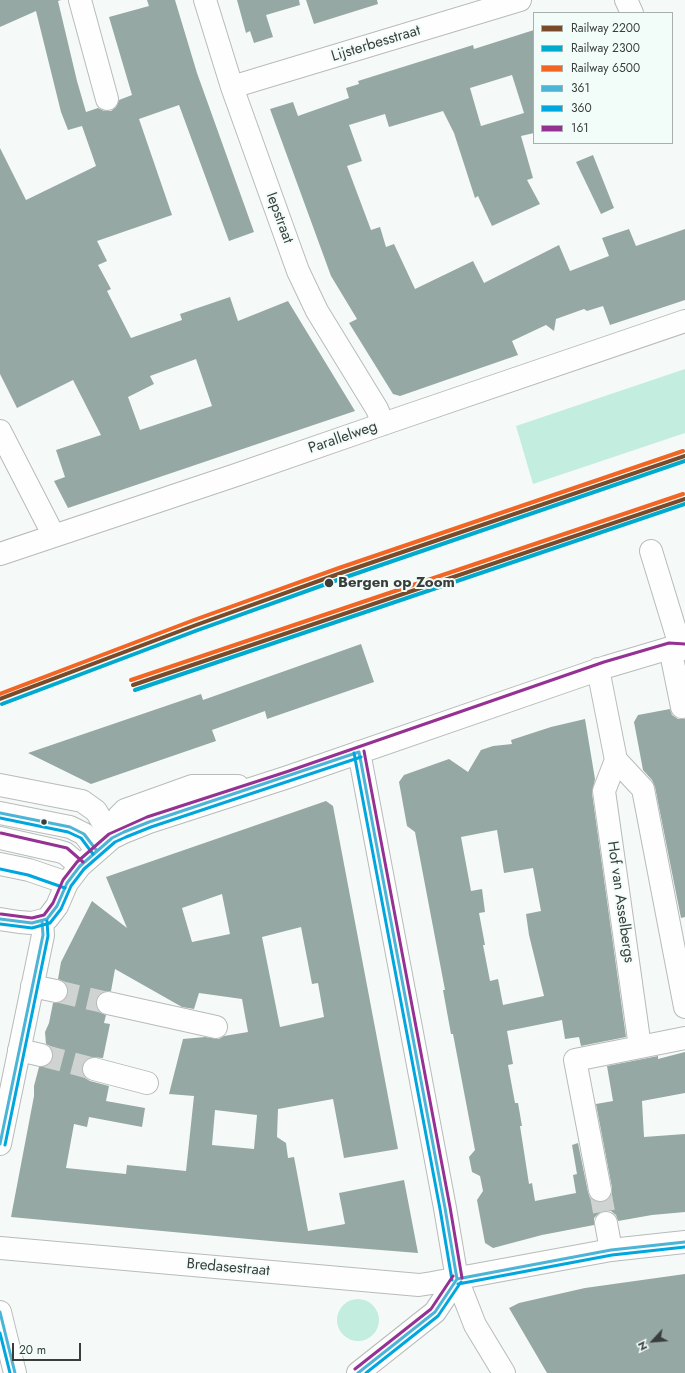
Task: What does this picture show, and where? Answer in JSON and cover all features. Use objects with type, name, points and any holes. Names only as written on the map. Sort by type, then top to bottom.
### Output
[{"type":"street","points":[[80,0],[107,99]]},
{"type":"street","name":"Iepstraat","points":[[204,0],[232,87],[298,271],[317,310],[377,409],[383,424]]},
{"type":"street","name":"Lijsterbesstraat","points":[[232,87],[520,0]]},
{"type":"street","points":[[626,0],[632,12]]},
{"type":"street","name":"Parallelweg","points":[[0,554],[236,475],[685,321]]},
{"type":"street","points":[[0,431],[54,536]]},
{"type":"street","points":[[651,551],[679,649],[682,707]]},
{"type":"street","points":[[0,919],[20,922],[42,921],[46,919],[52,914],[67,883],[80,866],[111,841],[149,822],[598,670],[679,649]]},
{"type":"street","points":[[598,670],[616,760],[643,789],[685,1007]]},
{"type":"street","points":[[359,752],[457,1279],[470,1315],[504,1373]]},
{"type":"street","name":"Hof van Asselbergs","points":[[616,760],[604,791],[640,1047]]},
{"type":"street","points":[[0,785],[82,801],[96,811],[111,841]]},
{"type":"street","points":[[0,813],[70,827],[84,834],[111,841]]},
{"type":"street","points":[[0,838],[65,853],[80,866]]},
{"type":"street","points":[[0,864],[29,870],[67,883]]},
{"type":"street","points":[[0,1144],[7,1076],[19,1050],[43,935],[42,921]]},
{"type":"street","points":[[32,986],[56,991]]},
{"type":"street","points":[[108,1003],[216,1028]]},
{"type":"street","points":[[600,1190],[575,1060],[685,1038]]},
{"type":"street","points":[[19,1050],[41,1056]]},
{"type":"street","points":[[94,1069],[147,1082]]},
{"type":"street","points":[[606,1223],[611,1250]]},
{"type":"street","name":"Bredasestraat","points":[[0,1248],[407,1284],[425,1284],[611,1250],[685,1242]]},
{"type":"street","points":[[358,1373],[435,1312],[457,1279]]},
{"type":"street","points":[[0,1312],[15,1373]]},
{"type":"green space","points":[[685,369],[685,433],[533,484],[516,426]]},
{"type":"green space","points":[[354,1299],[362,1299],[370,1302],[376,1308],[379,1320],[376,1332],[370,1338],[362,1341],[354,1341],[346,1338],[340,1332],[337,1324],[337,1316],[340,1308],[346,1302]]},
{"type":"building","points":[[0,0],[61,0],[58,1],[86,112],[98,108],[104,111],[111,111],[116,107],[119,100],[132,95],[109,17],[149,6],[147,0],[175,0],[197,73],[254,232],[229,241],[179,105],[139,119],[172,215],[97,241],[107,261],[98,265],[111,289],[107,291],[131,338],[182,320],[180,314],[230,297],[238,321],[288,301],[355,411],[68,508],[54,481],[65,477],[56,450],[101,435],[73,380],[17,408],[0,374],[0,148],[26,200],[96,166],[82,126],[68,130],[61,112],[36,11],[0,27]],"holes":[[[196,359],[212,406],[140,430],[128,397],[154,384],[150,376]]]},
{"type":"building","points":[[237,0],[299,0],[300,5],[266,15],[273,37],[254,43],[250,31],[246,33]]},
{"type":"building","points":[[306,0],[377,0],[378,4],[314,24]]},
{"type":"building","points":[[533,30],[533,133],[521,136],[533,178],[527,180],[540,204],[492,226],[478,196],[475,198],[454,133],[443,111],[389,127],[385,114],[349,125],[362,161],[347,166],[371,230],[380,227],[386,247],[394,244],[415,289],[473,261],[484,283],[559,245],[570,271],[609,256],[602,238],[629,229],[636,246],[685,229],[685,300],[610,325],[603,306],[587,311],[584,309],[556,319],[554,331],[546,325],[512,341],[518,355],[400,396],[393,394],[349,323],[357,319],[331,276],[270,109],[293,102],[298,116],[349,98],[346,88],[359,84],[358,81],[473,45],[474,49]],"holes":[[[512,75],[524,113],[481,126],[470,88]]]},
{"type":"building","points":[[593,155],[614,208],[601,214],[576,162]]},
{"type":"building","points":[[361,644],[374,682],[267,719],[265,711],[212,730],[216,741],[91,784],[28,753],[201,694],[203,700]]},
{"type":"building","points":[[670,709],[672,715],[678,719],[685,719],[685,917],[681,918],[655,787],[652,780],[643,770],[634,722],[638,715]]},
{"type":"building","points":[[585,719],[595,779],[592,793],[626,1037],[581,1046],[579,1037],[565,1039],[562,1020],[507,1031],[513,1064],[508,1065],[515,1103],[518,1103],[529,1184],[532,1183],[535,1201],[576,1193],[573,1175],[577,1174],[572,1145],[578,1143],[590,1198],[596,1202],[608,1200],[612,1194],[612,1188],[596,1104],[613,1101],[607,1066],[658,1056],[658,1059],[685,1052],[685,1093],[642,1101],[644,1137],[685,1134],[685,1212],[652,1215],[618,1221],[616,1215],[611,1211],[603,1211],[594,1218],[594,1225],[542,1235],[493,1248],[485,1243],[477,1200],[483,1191],[480,1176],[472,1172],[469,1157],[475,1150],[453,1034],[451,1034],[443,990],[445,990],[415,832],[407,826],[399,782],[404,775],[449,759],[468,772],[481,750],[493,746],[512,744],[511,740],[551,727]],"holes":[[[497,830],[504,873],[533,868],[541,911],[526,914],[529,935],[544,996],[503,1005],[498,979],[490,981],[483,945],[485,945],[479,913],[485,912],[482,889],[471,891],[461,837]]]},
{"type":"building","points":[[326,801],[333,806],[398,1149],[344,1158],[333,1099],[278,1109],[277,1137],[286,1143],[288,1158],[294,1157],[308,1231],[345,1224],[339,1193],[404,1180],[418,1253],[11,1217],[34,1096],[34,1086],[39,1067],[45,1067],[50,1064],[53,1057],[53,1051],[50,1046],[46,1044],[45,1032],[49,1023],[53,1003],[60,1003],[65,1000],[68,993],[68,987],[65,982],[58,979],[61,962],[92,901],[127,928],[106,877]],"holes":[[[222,894],[230,934],[192,942],[182,908]],[[301,927],[312,984],[318,983],[324,1017],[280,1027],[262,937]],[[115,969],[182,1007],[194,1009],[199,993],[242,999],[248,1032],[224,1036],[219,1039],[205,1037],[183,1039],[169,1094],[194,1096],[186,1171],[127,1165],[126,1174],[66,1168],[74,1124],[87,1127],[89,1117],[142,1127],[145,1108],[106,1101],[109,1086],[90,1081],[85,1078],[82,1072],[82,1065],[85,1060],[91,1057],[103,1058],[110,1024],[104,1023],[106,1015],[99,1012],[96,1007],[96,1001],[99,994],[105,991],[111,991]],[[215,1110],[257,1115],[254,1149],[212,1145]]]},
{"type":"building","points":[[685,1274],[685,1373],[547,1373],[509,1308],[519,1303],[585,1288]]},
{"type":"tunnel","points":[[56,991],[108,1003]]},
{"type":"tunnel","points":[[41,1055],[94,1069]]},
{"type":"tunnel","points":[[600,1190],[606,1223]]},
{"type":"rail line","name":"6500","points":[[0,694],[194,620],[339,568],[683,451]]},
{"type":"rail line","name":"2200","points":[[0,699],[196,625],[341,573],[685,456]]},
{"type":"rail line","name":"2300","points":[[2,704],[198,630],[343,578],[685,461]]},
{"type":"rail line","name":"6500","points":[[131,680],[683,494]]},
{"type":"rail line","name":"2200","points":[[133,685],[685,499]]},
{"type":"rail line","name":"2300","points":[[135,690],[685,504]]},
{"type":"transit line","name":"161","points":[[1,914],[32,918],[44,915],[53,903],[63,880],[77,862],[109,834],[147,817],[286,772],[604,662],[669,643],[685,644]]},
{"type":"transit line","name":"161","points":[[364,751],[462,1278]]},
{"type":"transit line","name":"361","points":[[359,752],[457,1279]]},
{"type":"transit line","name":"361","points":[[0,919],[32,923],[47,919],[57,906],[67,883],[80,866],[112,838],[124,832],[149,822],[359,752]]},
{"type":"transit line","name":"360","points":[[354,753],[452,1280]]},
{"type":"transit line","name":"360","points":[[0,924],[32,928],[50,923],[61,909],[71,886],[84,869],[115,842],[151,827],[361,757]]},
{"type":"transit line","name":"361","points":[[0,813],[70,827],[84,834],[97,851]]},
{"type":"transit line","name":"360","points":[[0,818],[68,832],[81,838],[93,854]]},
{"type":"transit line","name":"161","points":[[1,833],[67,848],[83,862]]},
{"type":"transit line","name":"360","points":[[0,869],[28,875],[65,888]]},
{"type":"transit line","name":"361","points":[[0,1144],[43,935],[42,921]]},
{"type":"transit line","name":"360","points":[[5,1145],[48,936],[47,921]]},
{"type":"transit line","name":"361","points":[[457,1279],[611,1250],[685,1242]]},
{"type":"transit line","name":"360","points":[[458,1284],[612,1255],[685,1247]]},
{"type":"transit line","name":"161","points":[[355,1369],[431,1309],[453,1276]]},
{"type":"transit line","name":"361","points":[[358,1373],[435,1312],[457,1279]]},
{"type":"transit line","name":"360","points":[[366,1373],[438,1316],[461,1282]]},
{"type":"transit line","name":"361","points":[[0,1312],[15,1373]]},
{"type":"transit line","name":"360","points":[[0,1333],[10,1373]]},
{"type":"place","name":"Bergen op Zoom","points":[[329,583]]}]
